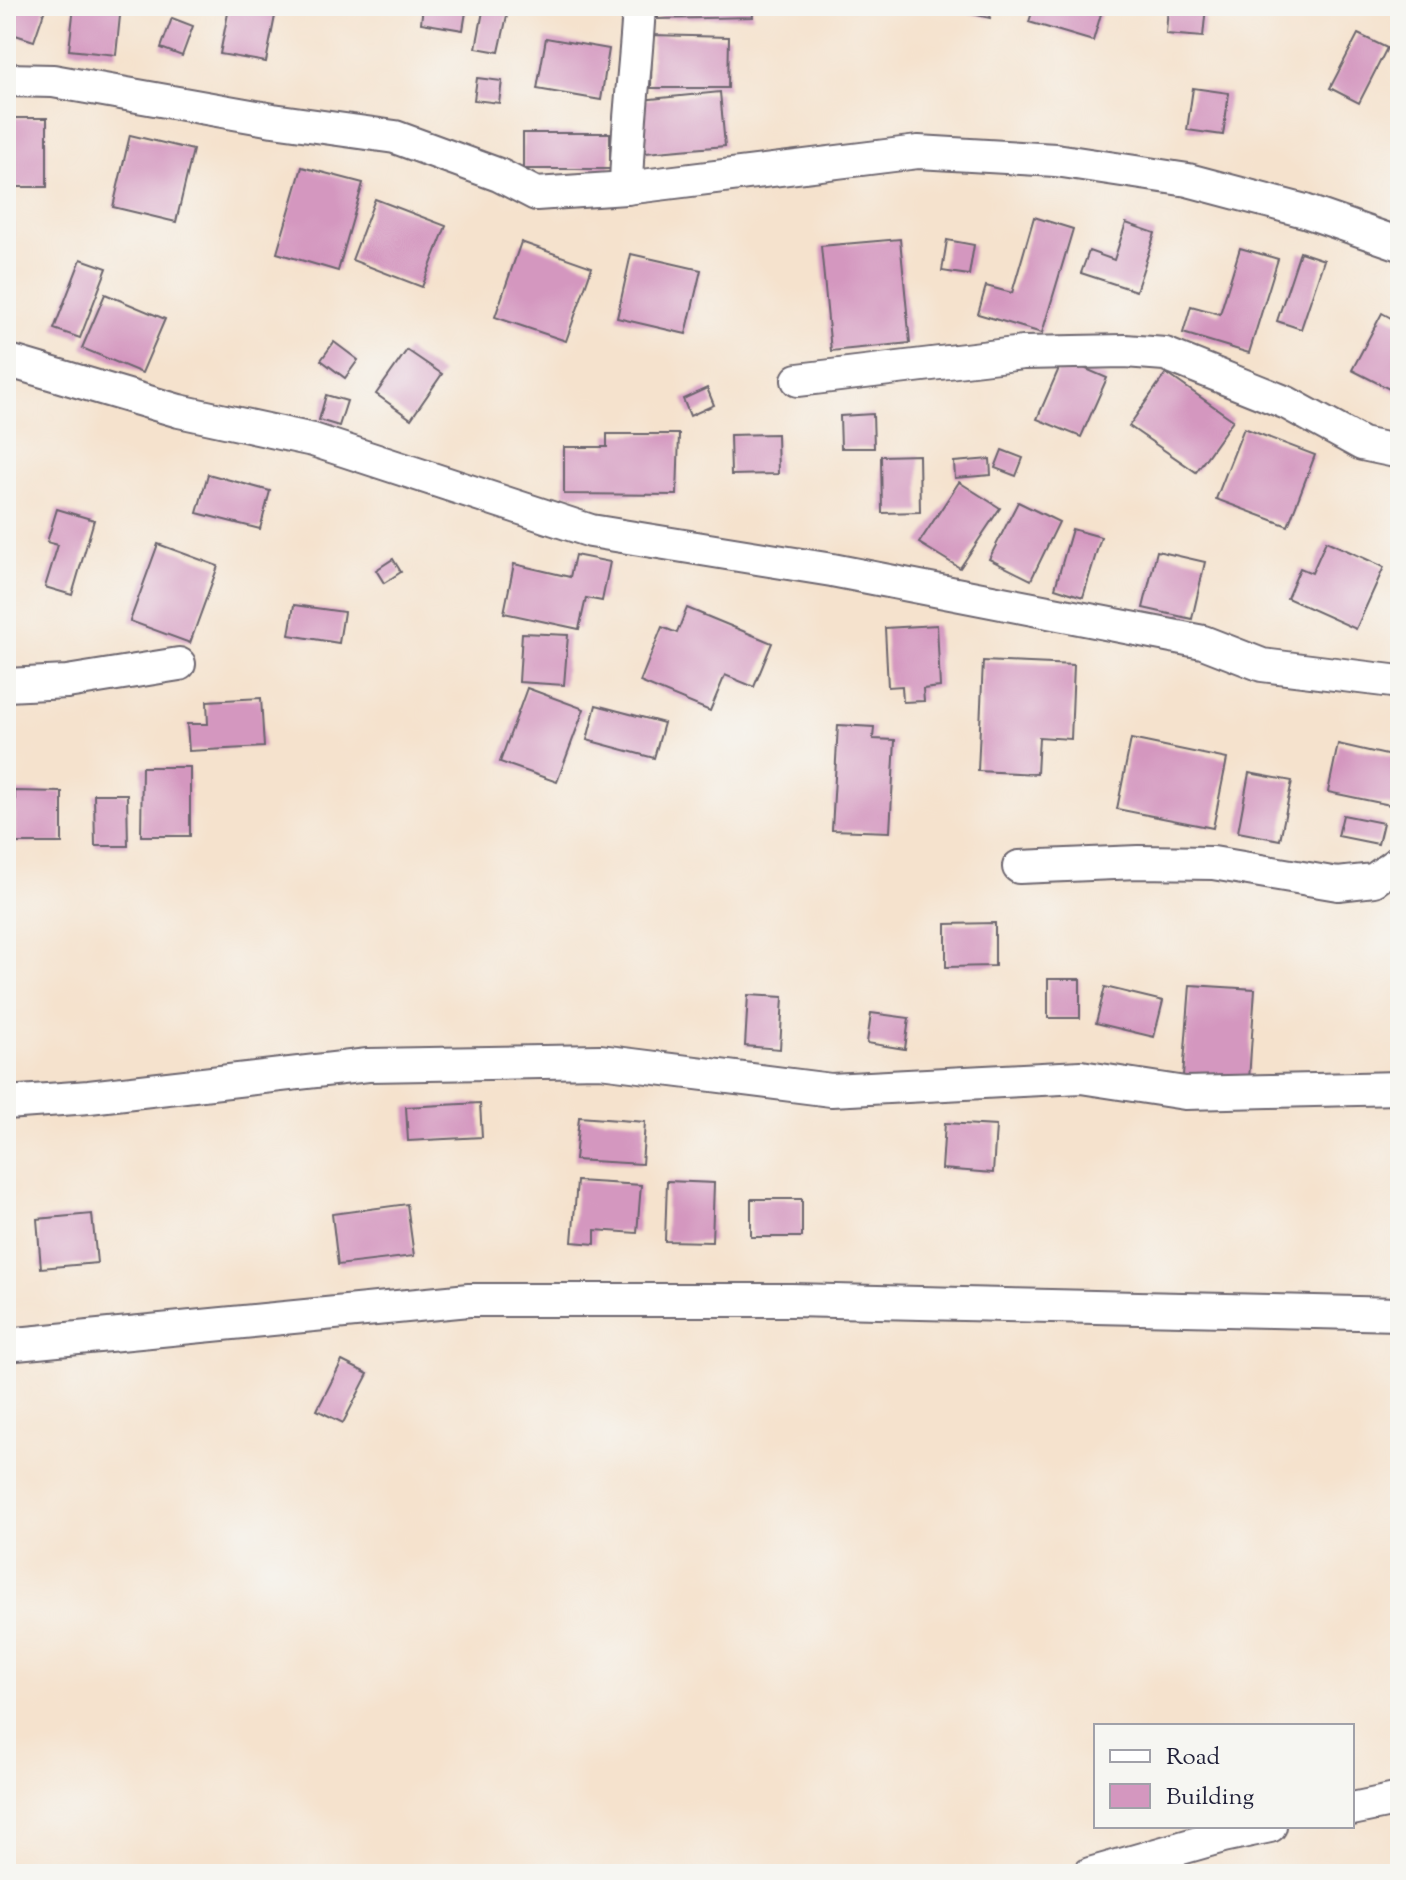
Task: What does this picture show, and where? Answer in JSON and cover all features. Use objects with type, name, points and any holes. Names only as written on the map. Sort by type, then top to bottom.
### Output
[{"type":"street","points":[[626,188],[627,128],[639,6]]},
{"type":"street","points":[[6,80],[53,81],[273,120],[395,137],[499,175],[536,194],[626,188],[918,152],[1056,160],[1188,180],[1305,211],[1400,244]]},
{"type":"street","points":[[798,380],[1023,353],[1125,351],[1165,354],[1287,403],[1362,444],[1400,452]]},
{"type":"street","points":[[6,360],[179,411],[313,440],[591,531],[847,573],[1203,642],[1262,665],[1400,682]]},
{"type":"street","points":[[6,685],[67,682],[179,664]]},
{"type":"street","points":[[1019,867],[1138,862],[1213,863],[1338,884],[1374,880],[1400,861]]},
{"type":"street","points":[[6,1103],[368,1065],[600,1061],[831,1090],[1081,1077],[1185,1093],[1400,1088]]},
{"type":"street","points":[[6,1345],[469,1300],[792,1300],[1400,1314]]},
{"type":"street","points":[[1354,1809],[1400,1799]]},
{"type":"street","points":[[1090,1874],[1261,1828]]},
{"type":"building","points":[[6,6],[46,6],[34,41],[6,32]]},
{"type":"building","points":[[74,6],[121,6],[116,55],[69,50]]},
{"type":"building","points":[[423,6],[467,6],[463,30],[421,23]]},
{"type":"building","points":[[484,6],[508,11],[499,52],[476,48]]},
{"type":"building","points":[[658,6],[752,6],[753,17],[658,19]]},
{"type":"building","points":[[939,6],[993,6],[990,18]]},
{"type":"building","points":[[1034,6],[1074,6],[1101,14],[1093,41],[1029,22]]},
{"type":"building","points":[[1168,6],[1206,6],[1203,37],[1166,34]]},
{"type":"building","points":[[229,8],[275,16],[266,62],[220,54]]},
{"type":"building","points":[[172,18],[193,26],[182,56],[161,48]]},
{"type":"building","points":[[1358,34],[1387,48],[1359,103],[1330,88]]},
{"type":"building","points":[[652,35],[729,37],[728,88],[651,88]]},
{"type":"building","points":[[546,38],[609,49],[601,100],[537,89]]},
{"type":"building","points":[[477,78],[502,81],[499,103],[474,100]]},
{"type":"building","points":[[1193,88],[1229,93],[1223,135],[1187,130]]},
{"type":"building","points":[[720,92],[725,146],[646,153],[641,100]]},
{"type":"building","points":[[6,118],[47,118],[47,187],[6,187]]},
{"type":"building","points":[[523,133],[610,133],[610,169],[523,169]]},
{"type":"building","points":[[130,135],[193,150],[176,222],[113,207]]},
{"type":"building","points":[[302,167],[363,183],[338,271],[277,253]]},
{"type":"building","points":[[375,199],[446,226],[422,287],[352,260]]},
{"type":"building","points":[[6,205],[13,205],[14,258],[6,258]]},
{"type":"building","points":[[1034,217],[1073,229],[1042,333],[978,314],[986,286],[1012,293]]},
{"type":"building","points":[[1126,223],[1155,233],[1136,291],[1081,273],[1089,251],[1114,260]]},
{"type":"building","points":[[900,239],[910,343],[831,351],[821,246]]},
{"type":"building","points":[[947,240],[974,245],[969,275],[942,271]]},
{"type":"building","points":[[521,242],[592,267],[566,341],[495,317]]},
{"type":"building","points":[[1240,248],[1278,259],[1249,353],[1183,333],[1191,306],[1220,314]]},
{"type":"building","points":[[1300,252],[1324,260],[1301,329],[1277,321]]},
{"type":"building","points":[[631,254],[701,270],[686,334],[617,318]]},
{"type":"building","points":[[81,259],[107,268],[80,338],[54,329]]},
{"type":"building","points":[[105,294],[165,319],[142,373],[82,348]]},
{"type":"building","points":[[1382,313],[1400,323],[1399,394],[1352,370]]},
{"type":"building","points":[[334,342],[358,360],[345,378],[321,360]]},
{"type":"building","points":[[407,350],[442,374],[411,419],[376,394]]},
{"type":"building","points":[[1063,359],[1107,378],[1081,437],[1037,419]]},
{"type":"building","points":[[1166,373],[1233,420],[1196,472],[1129,426]]},
{"type":"building","points":[[707,388],[714,405],[690,416],[683,399]]},
{"type":"building","points":[[326,395],[347,401],[339,426],[319,420]]},
{"type":"building","points":[[873,414],[874,448],[841,448],[840,416]]},
{"type":"building","points":[[1244,428],[1315,455],[1288,526],[1216,499]]},
{"type":"building","points":[[607,434],[679,434],[677,495],[564,494],[564,447],[607,447]]},
{"type":"building","points":[[777,434],[778,474],[731,475],[730,435]]},
{"type":"building","points":[[1002,450],[1023,458],[1016,476],[995,468]]},
{"type":"building","points":[[919,455],[920,512],[882,513],[881,456]]},
{"type":"building","points":[[990,459],[991,475],[955,478],[954,462]]},
{"type":"building","points":[[208,474],[270,491],[260,529],[197,513]]},
{"type":"building","points":[[959,482],[1000,508],[960,568],[919,543]]},
{"type":"building","points":[[1018,502],[1059,522],[1031,580],[989,559]]},
{"type":"building","points":[[57,509],[94,520],[72,595],[45,587],[58,545],[47,542]]},
{"type":"building","points":[[1072,529],[1101,537],[1083,597],[1055,588]]},
{"type":"building","points":[[1326,541],[1384,567],[1356,629],[1287,598],[1300,568],[1312,573]]},
{"type":"building","points":[[158,544],[218,566],[190,643],[130,621]]},
{"type":"building","points":[[1157,551],[1205,562],[1192,619],[1143,608]]},
{"type":"building","points":[[575,555],[610,562],[602,601],[586,598],[579,629],[504,613],[514,564],[570,577]]},
{"type":"building","points":[[393,559],[401,572],[384,583],[376,570]]},
{"type":"building","points":[[294,605],[344,612],[339,643],[289,635]]},
{"type":"building","points":[[687,608],[772,643],[754,687],[725,675],[710,711],[640,682],[662,627],[677,633]]},
{"type":"building","points":[[937,625],[940,687],[923,689],[924,701],[903,702],[902,686],[888,687],[885,628]]},
{"type":"building","points":[[522,633],[568,635],[564,685],[519,682]]},
{"type":"building","points":[[983,661],[1074,665],[1071,739],[1039,737],[1037,774],[978,771]]},
{"type":"building","points":[[527,688],[584,709],[557,782],[500,762]]},
{"type":"building","points":[[261,698],[264,747],[189,751],[187,724],[208,724],[207,701]]},
{"type":"building","points":[[596,705],[664,723],[654,758],[587,740]]},
{"type":"building","points":[[838,725],[874,727],[873,739],[895,740],[890,832],[832,830]]},
{"type":"building","points":[[1131,739],[1227,759],[1213,828],[1117,809]]},
{"type":"building","points":[[1338,744],[1400,758],[1400,785],[1395,806],[1328,792]]},
{"type":"building","points":[[142,767],[190,767],[190,836],[141,836]]},
{"type":"building","points":[[1249,773],[1292,781],[1280,840],[1238,832]]},
{"type":"building","points":[[15,791],[62,792],[62,843],[15,843]]},
{"type":"building","points":[[94,794],[127,794],[128,846],[95,846]]},
{"type":"building","points":[[1343,815],[1383,823],[1378,844],[1338,836]]},
{"type":"building","points":[[995,923],[995,966],[946,967],[946,924]]},
{"type":"building","points":[[1048,979],[1080,979],[1080,1018],[1048,1018]]},
{"type":"building","points":[[1190,985],[1255,989],[1249,1080],[1183,1076]]},
{"type":"building","points":[[1105,987],[1163,1001],[1154,1037],[1096,1023]]},
{"type":"building","points":[[748,995],[783,997],[780,1049],[745,1046]]},
{"type":"building","points":[[871,1013],[909,1018],[905,1049],[867,1043]]},
{"type":"building","points":[[480,1103],[482,1137],[408,1141],[406,1107]]},
{"type":"building","points":[[579,1117],[645,1122],[642,1164],[575,1160]]},
{"type":"building","points":[[945,1123],[996,1126],[993,1173],[942,1169]]},
{"type":"building","points":[[577,1181],[641,1185],[637,1233],[595,1230],[595,1244],[572,1242]]},
{"type":"building","points":[[667,1181],[714,1183],[712,1242],[665,1241]]},
{"type":"building","points":[[751,1199],[802,1199],[802,1237],[751,1237]]},
{"type":"building","points":[[407,1204],[414,1256],[338,1265],[332,1214]]},
{"type":"building","points":[[92,1214],[97,1263],[41,1268],[37,1219]]},
{"type":"building","points":[[342,1361],[368,1374],[343,1423],[317,1410]]}]
